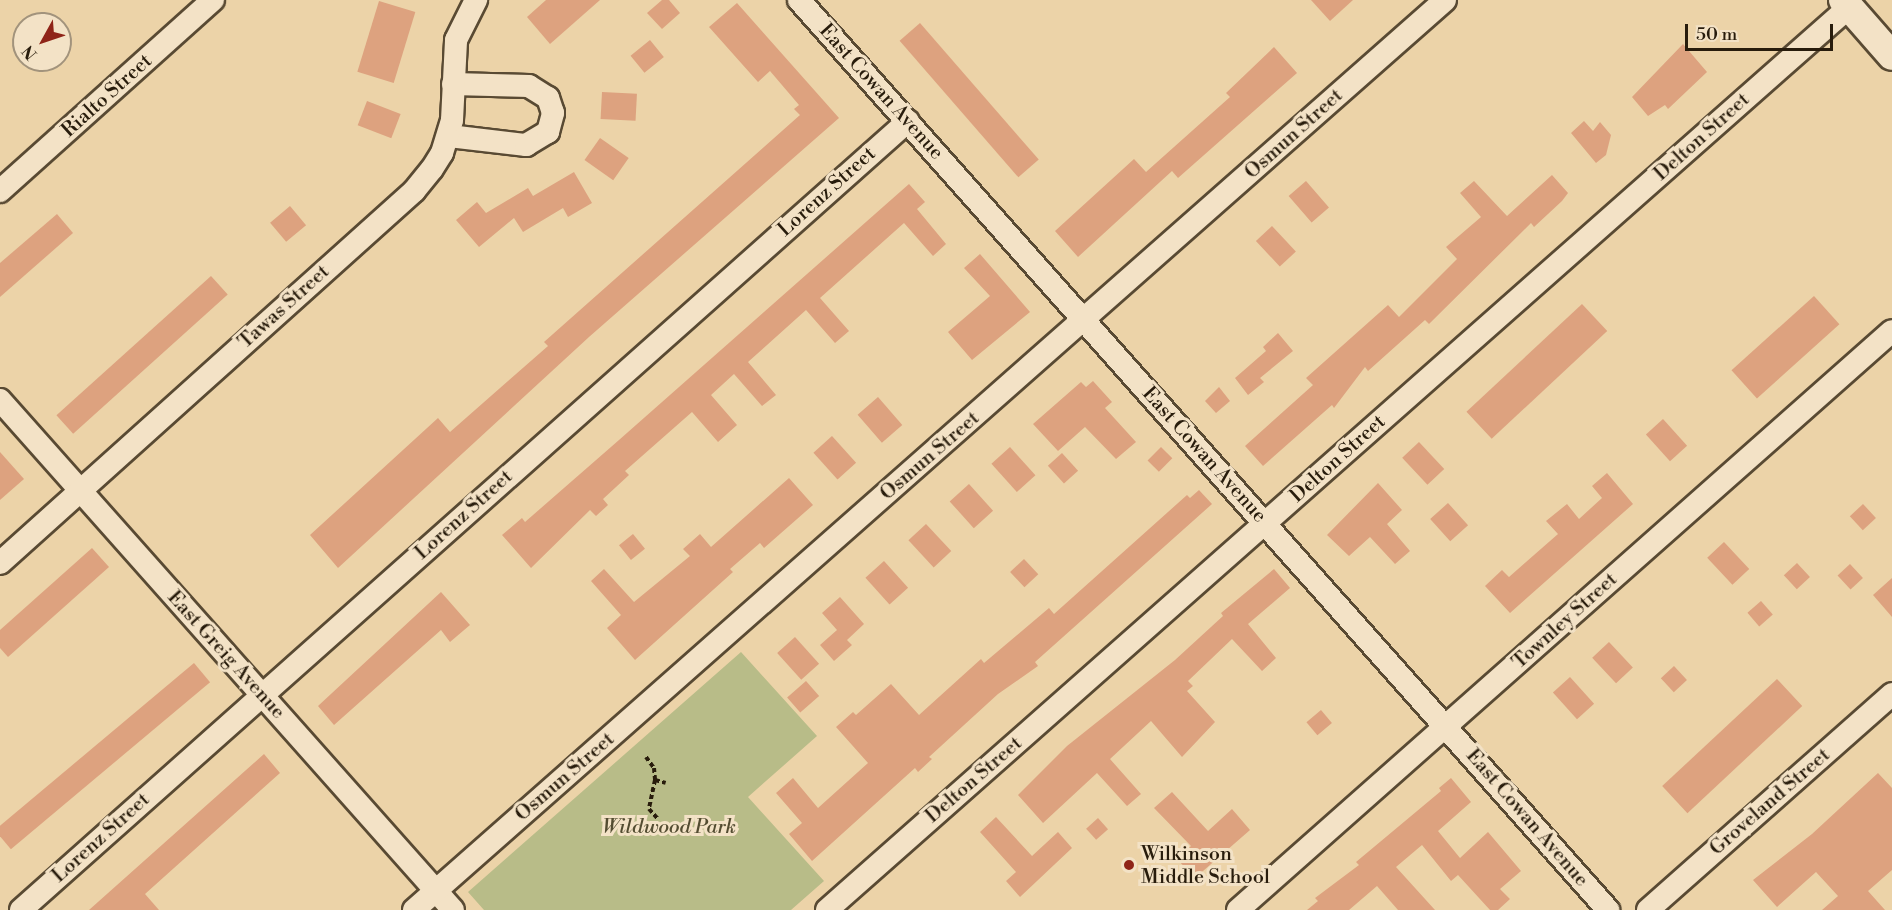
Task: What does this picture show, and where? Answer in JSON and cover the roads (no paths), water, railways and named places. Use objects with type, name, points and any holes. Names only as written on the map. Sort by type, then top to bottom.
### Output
[{"type":"street","name":"Rialto Street","points":[[0,191],[213,0]]},
{"type":"street","name":"Tawas Street","points":[[0,563],[414,191],[432,170],[449,136],[456,40],[476,0]]},
{"type":"street","name":"East Cowan Avenue","points":[[800,0],[1608,910]]},
{"type":"street","name":"Osmun Street","points":[[414,910],[1445,0]]},
{"type":"street","points":[[1846,4],[1892,56]]},
{"type":"street","name":"Delton Street","points":[[827,910],[1266,524],[1846,4]]},
{"type":"street","points":[[449,136],[526,145],[548,132],[553,113],[548,98],[529,86],[453,84]]},
{"type":"street","name":"Lorenz Street","points":[[21,910],[908,121]]},
{"type":"street","name":"Townley Street","points":[[1238,910],[1892,331]]},
{"type":"street","name":"East Greig Avenue","points":[[0,400],[453,910]]},
{"type":"street","name":"Groveland Street","points":[[1648,910],[1892,694]]},
{"type":"place","name":"Wilkinson Middle School","points":[[1129,865]]},
{"type":"park label","name":"Wildwood Park","points":[[669,827]]}]
